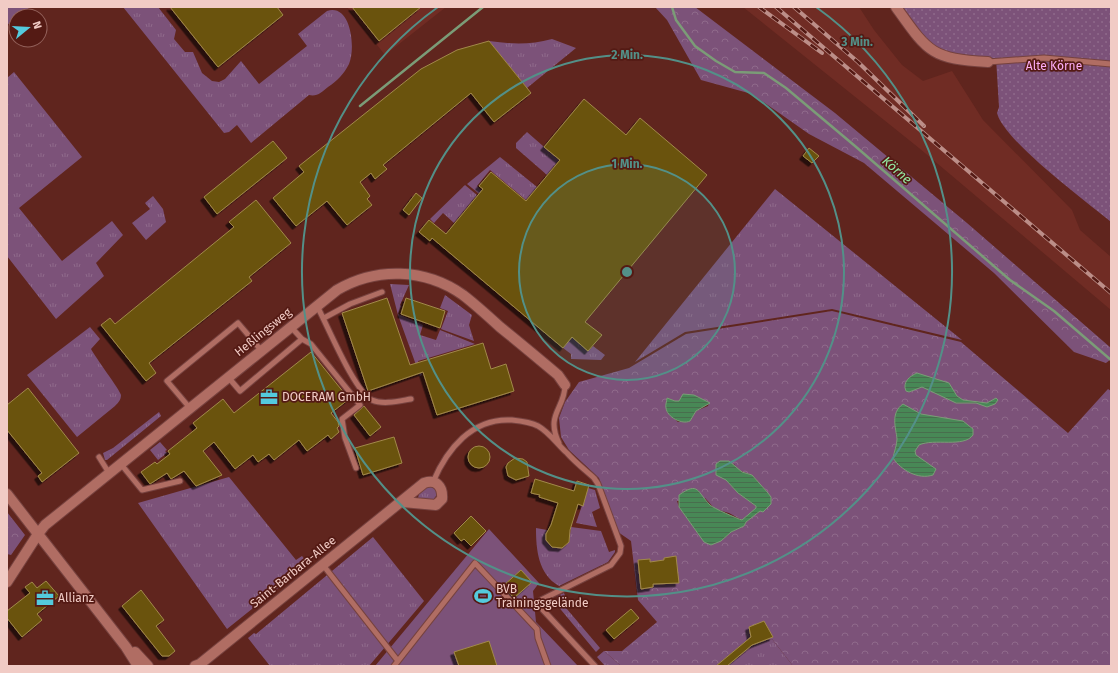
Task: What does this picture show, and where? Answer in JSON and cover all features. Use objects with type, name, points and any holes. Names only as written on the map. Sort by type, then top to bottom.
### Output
[{"type":"street","points":[[896,7],[919,39],[933,52],[946,58],[988,62]]},
{"type":"street","name":"Heßlingsweg","points":[[7,582],[45,525],[316,305],[346,284],[368,277],[398,274],[421,276],[435,280],[466,298],[558,376],[564,385]]},
{"type":"street","points":[[403,502],[431,506],[440,502],[442,498],[442,489],[439,485],[433,482]]},
{"type":"street","name":"Saint-Barbara-Allee","points":[[198,665],[403,502],[424,483],[433,482]]},
{"type":"street","points":[[7,494],[126,647],[138,666]]},
{"type":"street","points":[[126,647],[132,650],[148,666]]},
{"type":"lane","points":[[988,62],[1044,58],[1111,64]]},
{"type":"lane","points":[[324,318],[350,304],[382,292]]},
{"type":"lane","points":[[316,305],[324,318],[351,374],[364,395],[372,400],[382,402],[411,398]]},
{"type":"lane","points":[[189,407],[168,381],[238,323],[260,350]]},
{"type":"lane","points":[[291,326],[302,339],[311,344],[360,405],[342,419],[345,438],[356,468]]},
{"type":"lane","points":[[227,377],[240,391],[302,339]]},
{"type":"lane","points":[[560,446],[554,434],[553,425],[554,415],[565,394],[564,385]]},
{"type":"lane","points":[[433,482],[439,466],[449,451],[462,437],[476,427],[505,420],[522,421],[538,426],[598,484],[621,546],[620,553],[611,565],[541,600],[543,610],[595,666]]},
{"type":"lane","points":[[99,457],[109,473]]},
{"type":"lane","points":[[120,463],[142,490],[180,481]]},
{"type":"lane","points":[[394,666],[475,563],[537,629],[538,638],[548,666]]},
{"type":"lane","points":[[323,565],[398,661]]},
{"type":"shaded area","points":[[347,7],[446,7],[385,55]]},
{"type":"shaded area","points":[[743,7],[859,7],[874,30],[902,65],[923,81],[952,71],[983,120],[1072,210],[1080,230],[1111,257],[1111,310],[919,148]]},
{"type":"shaded area","points":[[917,373],[949,383],[957,396],[963,400],[987,403],[996,398],[998,400],[995,404],[987,407],[976,403],[956,403],[922,387],[909,392],[906,391],[906,382]]},
{"type":"shaded area","points":[[683,394],[694,395],[710,403],[696,411],[690,421],[679,421],[669,414],[666,404],[667,398],[679,401]]},
{"type":"shaded area","points":[[903,404],[921,414],[963,421],[973,429],[973,435],[969,439],[963,441],[932,442],[919,445],[915,451],[916,455],[936,469],[933,475],[922,476],[910,473],[893,458],[897,444],[895,416],[896,412]]},
{"type":"shaded area","points":[[720,461],[729,461],[742,472],[752,475],[771,497],[771,504],[763,512],[760,511],[746,522],[744,526],[731,532],[721,541],[711,545],[704,542],[679,507],[679,495],[690,489],[697,490],[710,505],[742,520],[756,508],[756,506],[738,493],[726,480],[716,475],[716,464]]},
{"type":"green space","points":[[7,7],[30,7],[8,8],[7,25]]},
{"type":"green space","points":[[123,7],[158,7],[176,30],[174,39],[185,52],[193,52],[202,73],[212,81],[219,82],[225,79],[241,61],[259,84],[307,46],[298,34],[327,11],[335,10],[342,14],[346,20],[350,28],[352,48],[351,57],[349,64],[340,77],[319,94],[309,95],[251,143],[237,125],[229,132],[224,133]]},
{"type":"green space","points":[[655,7],[695,7],[835,113],[967,223],[1111,348],[1111,359],[1106,363],[1074,352],[994,273],[864,163],[809,134],[752,94],[701,80],[667,20]]},
{"type":"green space","name":"Alte Körne","points":[[899,7],[1111,7],[1111,222],[1047,170],[1014,139],[1003,125],[997,113],[999,107],[996,58],[979,59],[953,57],[938,51],[922,37]]},
{"type":"green space","points":[[552,39],[576,48],[527,88],[489,41],[520,43]]},
{"type":"green space","points":[[14,72],[82,157],[19,208],[62,261],[112,221],[123,235],[96,263],[104,276],[56,319],[7,256],[7,78]]},
{"type":"green space","points":[[527,132],[559,160],[547,175],[516,148],[516,143]]},
{"type":"green space","points":[[500,157],[537,187],[526,200],[490,170],[477,186],[485,194],[483,197],[467,184]]},
{"type":"green space","points":[[465,185],[477,195],[454,223],[443,213],[434,223],[430,219]]},
{"type":"green space","points":[[775,189],[962,340],[832,309],[685,332],[635,362]]},
{"type":"green space","points":[[153,196],[163,209],[166,222],[146,240],[132,223],[150,209],[145,203]]},
{"type":"green space","points":[[390,284],[409,285],[400,305],[398,314],[423,325],[420,335],[436,340],[440,330],[475,344],[418,361],[422,375],[420,376],[398,315]]},
{"type":"green space","points":[[445,295],[472,315],[469,325],[474,341],[441,329],[448,311],[440,308]]},
{"type":"green space","points":[[832,311],[961,342],[1068,433],[1108,389],[1111,391],[1111,666],[793,666],[772,639],[754,646],[727,666],[621,666],[604,651],[622,651],[657,622],[638,600],[631,541],[618,532],[599,478],[569,450],[561,437],[559,418],[565,402],[579,382],[629,368],[686,334]],"holes":[[[683,395],[698,397],[709,403],[708,406],[696,411],[690,421],[678,422],[667,412],[667,398],[679,401]],[[734,464],[738,470],[752,475],[768,493],[760,511],[746,522],[744,526],[731,532],[721,541],[699,535],[679,507],[677,501],[705,498],[715,509],[729,513],[742,520],[756,509],[756,506],[738,493],[726,480]]]},
{"type":"green space","points":[[90,327],[100,339],[91,349],[121,397],[115,406],[77,437],[27,375]]},
{"type":"green space","points":[[572,337],[588,351],[593,346],[605,355],[601,360],[571,359],[571,354],[563,348]]},
{"type":"green space","points":[[159,412],[161,416],[107,460],[105,460],[103,453],[113,448]]},
{"type":"green space","points":[[160,442],[167,450],[165,451],[167,453],[158,460],[150,450]]},
{"type":"green space","points":[[229,477],[296,560],[302,556],[308,564],[227,629],[138,503]]},
{"type":"green space","points":[[427,487],[432,487],[436,490],[436,496],[433,500],[418,498],[419,494]]},
{"type":"green space","points":[[588,488],[595,490],[600,508],[592,512],[597,527],[576,523]]},
{"type":"green space","points":[[7,512],[25,535],[11,555],[7,554]]},
{"type":"green space","points":[[571,527],[601,531],[609,552],[615,550],[615,552],[608,562],[559,586],[552,581],[542,568],[538,552],[536,528],[547,530],[546,535],[549,544],[556,547],[561,547],[565,546],[569,542]]},
{"type":"green space","name":"BVB Trainingsgelände","points":[[489,529],[539,583],[533,591],[536,622],[578,666],[375,666]]},
{"type":"green space","points":[[373,537],[424,601],[369,666],[270,666],[248,638],[254,633],[256,634]]},
{"type":"green space","points":[[564,593],[566,598],[561,602],[600,648],[596,652],[557,605],[557,596]]},
{"type":"green space","points":[[772,639],[793,666],[727,666],[754,646]]},
{"type":"green space","points":[[604,651],[621,666],[605,666],[597,657]]},
{"type":"building","points":[[170,7],[277,7],[283,15],[218,67]]},
{"type":"building","points":[[352,7],[421,7],[379,41]]},
{"type":"building","points":[[489,41],[531,93],[494,122],[471,93],[383,165],[387,169],[375,179],[371,173],[360,182],[370,196],[367,199],[372,205],[347,225],[327,201],[296,226],[273,198],[304,172],[299,166],[421,69],[457,50]]},
{"type":"building","points":[[584,99],[626,135],[640,118],[707,175],[585,322],[602,335],[588,351],[572,337],[563,348],[432,238],[430,241],[419,232],[429,220],[446,234],[483,189],[479,186],[491,172],[526,201],[560,160],[544,147]]},
{"type":"building","points":[[273,141],[287,158],[217,214],[204,197]]},
{"type":"building","points":[[809,148],[819,156],[812,163],[803,156]]},
{"type":"building","points":[[416,193],[422,198],[409,215],[403,210]]},
{"type":"building","points":[[256,200],[291,243],[249,277],[252,281],[149,363],[156,373],[146,381],[101,325],[110,318],[115,324],[234,227],[229,222]]},
{"type":"building","points":[[387,298],[410,365],[483,343],[491,369],[506,364],[514,391],[437,415],[423,372],[368,391],[342,313]]},
{"type":"building","points":[[406,298],[445,311],[440,328],[401,314]]},
{"type":"building","points":[[311,352],[349,399],[331,413],[338,422],[339,426],[337,428],[339,432],[331,439],[328,435],[307,451],[299,440],[274,460],[269,454],[258,462],[253,455],[235,469],[214,442],[203,451],[222,475],[196,486],[184,471],[171,479],[167,473],[150,484],[141,472],[155,462],[157,464],[170,454],[168,451],[197,428],[193,423],[223,399],[234,413]]},
{"type":"building","points":[[28,388],[79,453],[42,482],[38,476],[42,473],[7,430],[7,405]]},
{"type":"building","points":[[364,406],[381,427],[370,436],[354,415]]},
{"type":"building","points":[[394,437],[402,463],[363,475],[355,448]]},
{"type":"building","points":[[479,446],[487,449],[490,457],[487,465],[479,468],[471,465],[468,457],[471,449]]},
{"type":"building","points":[[515,458],[523,459],[527,462],[529,476],[516,480],[508,476],[506,467],[508,463]]},
{"type":"building","points":[[535,479],[574,491],[577,481],[589,485],[583,506],[578,504],[570,530],[569,542],[562,548],[552,547],[546,540],[546,534],[551,525],[558,503],[539,497],[540,495],[531,493]]},
{"type":"building","points":[[471,516],[486,531],[471,546],[464,539],[461,541],[454,533]]},
{"type":"building","points":[[676,556],[679,583],[653,584],[653,587],[641,589],[638,560],[650,559],[650,562]]},
{"type":"building","points":[[521,570],[532,582],[514,598],[503,586]]},
{"type":"building","points":[[46,581],[59,596],[37,614],[42,620],[22,637],[7,618],[7,611],[30,593],[25,587],[32,582],[37,588]]},
{"type":"building","points":[[141,590],[164,620],[156,626],[175,651],[169,656],[162,656],[122,606]]},
{"type":"building","points":[[631,609],[639,618],[614,639],[606,630]]},
{"type":"building","points":[[764,621],[773,637],[752,645],[727,666],[716,666],[751,637],[749,627]]},
{"type":"building","points":[[489,641],[497,666],[459,666],[454,652]]},
{"type":"waterway","points":[[360,106],[483,7]]},
{"type":"waterway","name":"Körne","points":[[672,7],[676,20],[695,46],[735,72],[764,73],[786,88],[1010,280],[1054,311],[1111,360]]},
{"type":"railway","points":[[759,7],[822,53]]},
{"type":"railway","points":[[776,7],[1111,293]]},
{"type":"railway","points":[[794,7],[858,62],[924,126]]},
{"type":"place","name":"DOCERAM GmbH","points":[[269,397]]},
{"type":"place","name":"BVB Trainingsgelände","points":[[483,596]]},
{"type":"place","name":"Allianz","points":[[45,598]]}]
